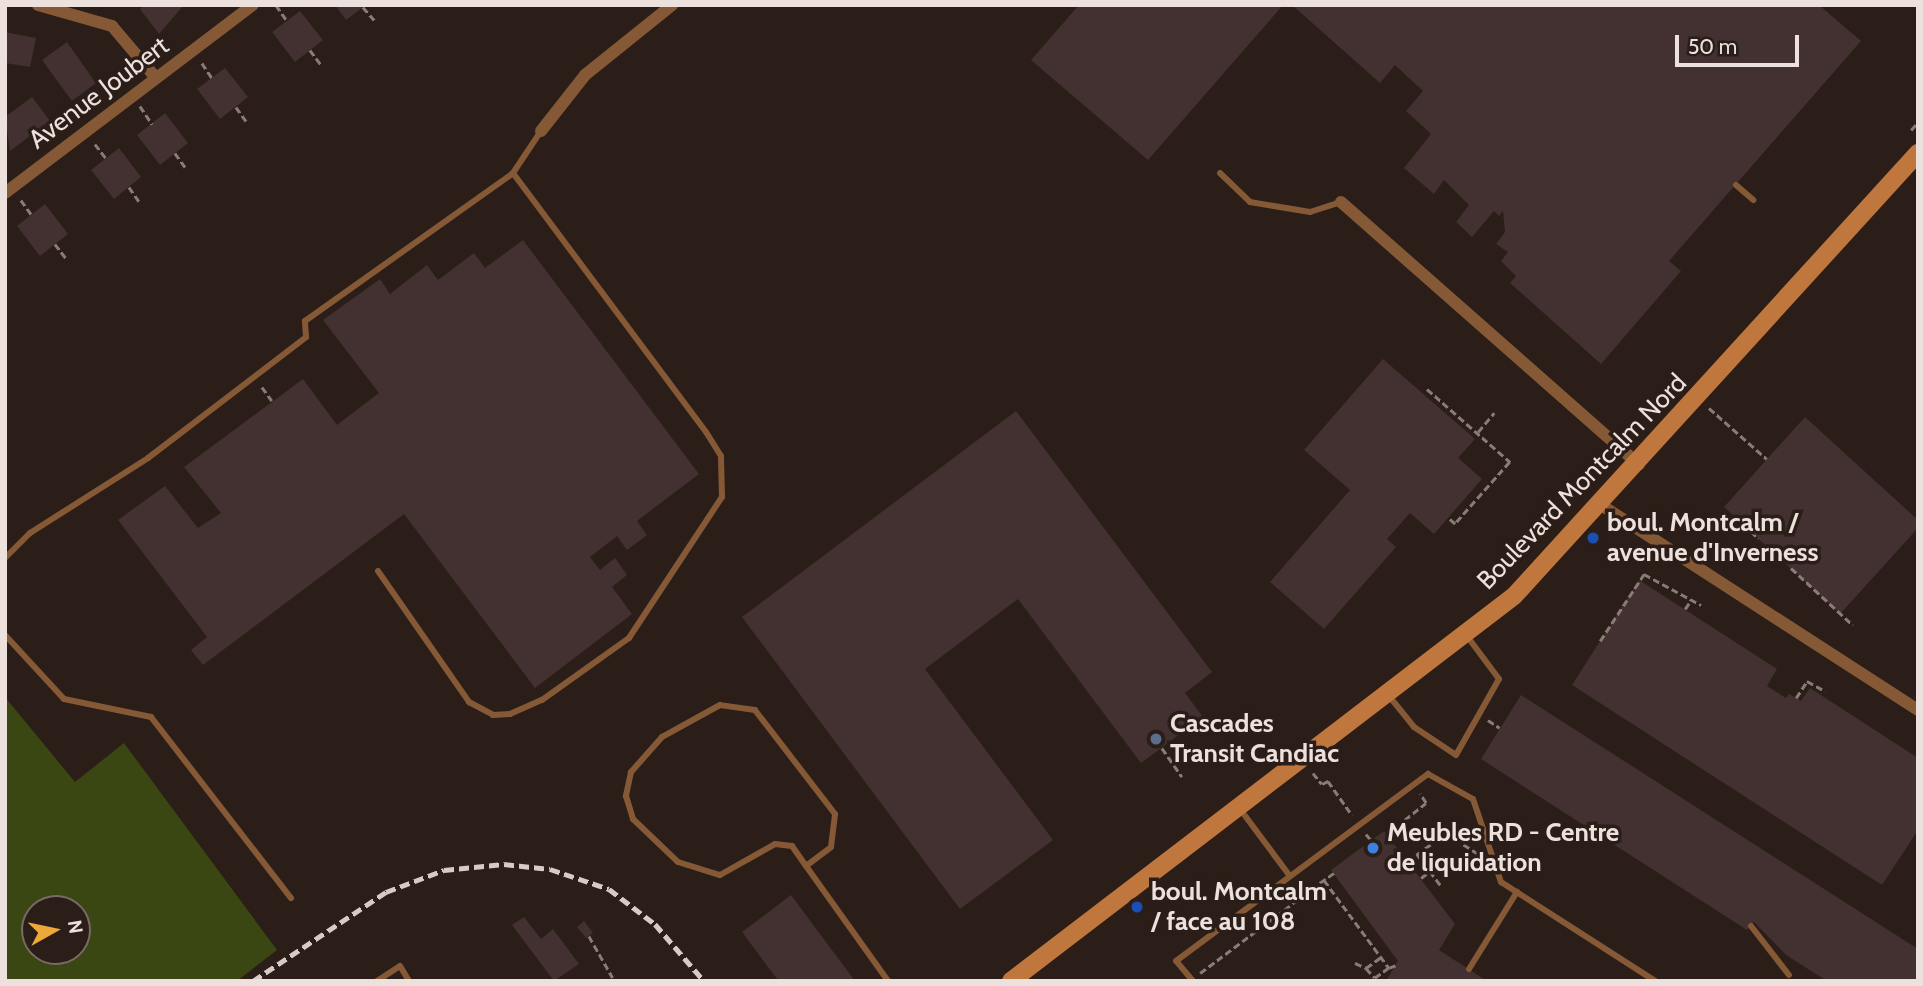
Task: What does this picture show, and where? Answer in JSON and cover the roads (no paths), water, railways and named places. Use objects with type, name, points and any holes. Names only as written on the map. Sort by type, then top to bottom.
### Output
[{"type":"street","points":[[38,5],[112,26],[156,78]]},
{"type":"street","name":"Avenue Joubert","points":[[9,190],[253,5]]},
{"type":"street","points":[[541,131],[585,75],[673,5]]},
{"type":"street","name":"Boulevard Montcalm Nord","points":[[1011,981],[1466,634],[1528,582],[1639,465],[1918,153]]},
{"type":"street","points":[[1341,202],[1639,465]]},
{"type":"street","points":[[1601,505],[1918,710]]},
{"type":"lane","points":[[5,558],[30,533],[148,458],[306,337],[305,321],[513,173],[541,131]]},
{"type":"lane","points":[[378,571],[469,702],[493,715],[510,714],[549,695],[629,638],[722,497],[723,463],[706,432],[513,173]]},
{"type":"lane","points":[[1220,173],[1250,202],[1310,212],[1341,202]]},
{"type":"lane","points":[[1736,185],[1753,200]]},
{"type":"lane","points":[[1388,694],[1414,727],[1456,755],[1499,680],[1466,634]]},
{"type":"lane","points":[[5,635],[64,699],[151,717],[291,898]]},
{"type":"lane","points":[[720,875],[678,862],[641,832],[626,785],[642,753],[662,737],[732,703],[769,721],[835,814],[831,847],[806,866]]},
{"type":"lane","points":[[1193,981],[1176,961],[1289,875],[1433,774],[1473,799],[1499,878],[1654,981]]},
{"type":"lane","points":[[1239,807],[1289,875]]},
{"type":"lane","points":[[718,883],[720,875],[775,844],[792,846],[888,981]]},
{"type":"lane","points":[[1469,969],[1517,892]]},
{"type":"lane","points":[[1751,926],[1789,975]]},
{"type":"lane","points":[[377,981],[400,966],[410,981]]},
{"type":"railway","points":[[253,981],[386,892],[444,870],[504,864],[550,869],[609,889],[655,924],[704,981]]},
{"type":"place","name":"boul. Montcalm / avenue d'Inverness","points":[[1593,538]]},
{"type":"place","name":"Cascades Transit Candiac","points":[[1156,739]]},
{"type":"place","name":"Meubles RD - Centre de liquidation","points":[[1373,848]]},
{"type":"place","name":"boul. Montcalm / face au 108","points":[[1137,907]]}]
